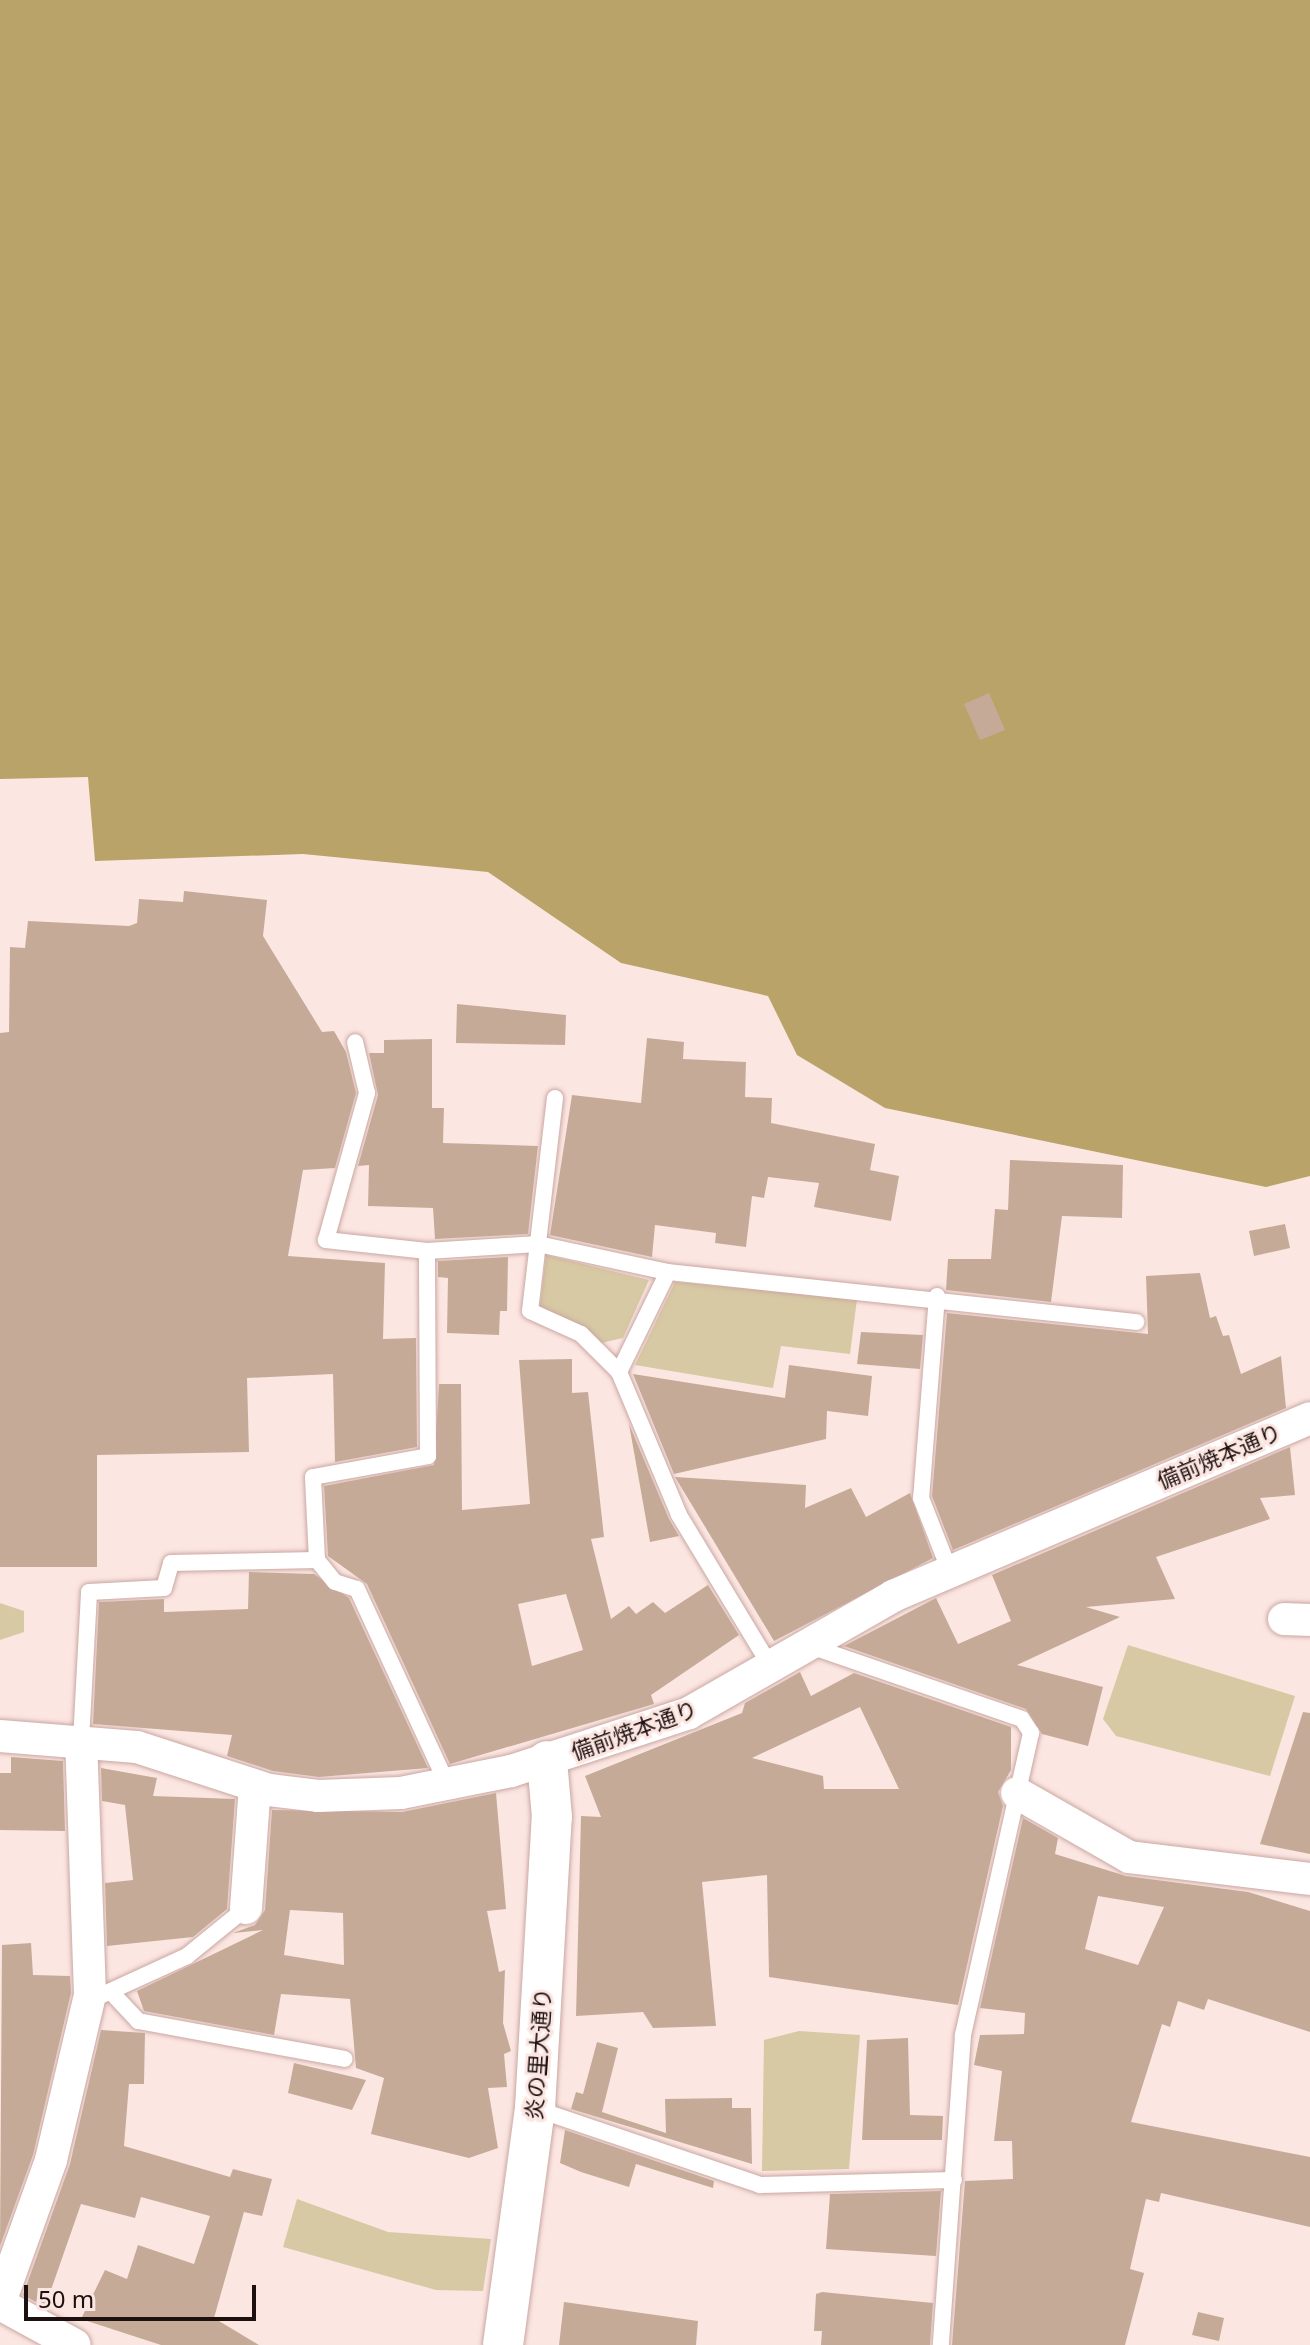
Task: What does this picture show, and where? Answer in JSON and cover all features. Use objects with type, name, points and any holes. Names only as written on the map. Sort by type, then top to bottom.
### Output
[{"type":"street","name":"備前焼本通り","points":[[0,1736],[137,1747],[255,1786],[318,1796],[447,1784],[547,1761],[689,1713],[949,1569],[1310,1418]]},
{"type":"street","points":[[75,2345],[0,2303],[51,2160],[102,1995],[81,1741]]},
{"type":"street","name":"炎の里大通り","points":[[503,2345],[535,2108],[552,1817],[547,1761]]},
{"type":"street","points":[[246,1908],[255,1786]]},
{"type":"street","points":[[1017,1793],[1129,1857],[1310,1879]]},
{"type":"lane","points":[[355,1042],[367,1093],[326,1240],[427,1251],[538,1244],[668,1272],[937,1296],[1136,1322]]},
{"type":"lane","points":[[555,1098],[530,1311],[581,1334],[619,1372],[679,1515],[771,1667]]},
{"type":"lane","points":[[427,1251],[428,1456],[313,1477],[317,1560],[335,1582],[357,1589],[447,1784]]},
{"type":"lane","points":[[619,1372],[668,1272]]},
{"type":"lane","points":[[937,1296],[921,1498],[949,1569]]},
{"type":"lane","points":[[81,1741],[89,1592],[164,1588],[171,1563],[317,1560]]},
{"type":"lane","points":[[809,1645],[1022,1719],[1031,1733],[963,2035],[941,2345]]},
{"type":"lane","points":[[246,1908],[187,1956],[102,1995],[138,2021],[345,2059]]},
{"type":"lane","points":[[535,2108],[760,2185],[954,2180]]},
{"type":"shaded area","points":[[0,0],[1310,0],[1310,1176],[1266,1187],[885,1108],[797,1055],[768,996],[621,963],[488,872],[303,854],[95,861],[88,777],[0,779]]},
{"type":"shaded area","points":[[546,1255],[649,1280],[623,1338],[601,1343],[540,1306]]},
{"type":"shaded area","points":[[675,1282],[857,1299],[850,1354],[781,1346],[773,1388],[635,1365]]},
{"type":"shaded area","points":[[0,1603],[24,1611],[24,1632],[0,1640]]},
{"type":"shaded area","points":[[1128,1645],[1295,1696],[1270,1776],[1116,1736],[1103,1719]]},
{"type":"shaded area","points":[[799,2031],[860,2035],[849,2169],[762,2171],[764,2040]]},
{"type":"shaded area","points":[[297,2199],[388,2232],[491,2239],[483,2291],[436,2290],[283,2247]]},
{"type":"building","points":[[989,693],[1005,730],[980,740],[964,704]]},
{"type":"building","points":[[184,891],[267,900],[263,936],[322,1032],[334,1031],[346,1052],[356,1093],[335,1168],[303,1170],[288,1256],[385,1263],[383,1339],[416,1338],[417,1447],[335,1462],[333,1374],[247,1378],[249,1452],[97,1455],[97,1567],[0,1567],[0,1033],[9,1032],[10,947],[25,948],[28,921],[129,926],[137,923],[139,899],[183,902]]},
{"type":"building","points":[[457,1004],[566,1015],[565,1045],[456,1043]]},
{"type":"building","points":[[647,1038],[684,1042],[683,1059],[746,1062],[745,1097],[772,1098],[771,1123],[875,1144],[870,1170],[899,1176],[891,1221],[814,1207],[819,1183],[768,1177],[764,1198],[752,1196],[746,1247],[715,1243],[716,1233],[655,1225],[652,1257],[550,1235],[572,1095],[641,1103]]},
{"type":"building","points":[[432,1039],[432,1108],[444,1108],[443,1143],[538,1146],[528,1234],[435,1239],[433,1208],[368,1206],[369,1165],[358,1166],[378,1095],[369,1053],[384,1053],[384,1040]]},
{"type":"building","points":[[1010,1160],[1123,1165],[1122,1218],[1062,1216],[1051,1302],[946,1290],[948,1259],[991,1259],[995,1209],[1008,1210]]},
{"type":"building","points":[[1285,1224],[1290,1248],[1254,1256],[1249,1231]]},
{"type":"building","points":[[508,1257],[507,1311],[500,1311],[499,1335],[447,1333],[448,1278],[438,1277],[438,1261]]},
{"type":"building","points":[[1200,1273],[1210,1318],[1216,1316],[1223,1336],[1229,1335],[1241,1374],[1281,1356],[1286,1408],[953,1550],[932,1496],[947,1313],[1148,1334],[1146,1276]]},
{"type":"building","points":[[861,1332],[923,1335],[920,1369],[857,1364]]},
{"type":"building","points":[[572,1359],[572,1393],[588,1392],[604,1537],[591,1539],[611,1619],[629,1606],[636,1614],[653,1602],[665,1613],[708,1585],[739,1635],[651,1695],[654,1704],[450,1764],[367,1584],[328,1556],[324,1486],[434,1465],[439,1384],[461,1384],[462,1510],[530,1504],[519,1360]],"holes":[[[566,1594],[583,1650],[532,1666],[518,1604]]]},
{"type":"building","points":[[789,1365],[872,1376],[868,1416],[827,1411],[826,1439],[674,1474],[633,1374],[785,1398]]},
{"type":"building","points":[[629,1424],[669,1519],[679,1536],[650,1542]]},
{"type":"building","points":[[1290,1447],[1295,1495],[1260,1498],[1270,1519],[1156,1557],[1175,1599],[1086,1607],[1120,1617],[1017,1665],[1103,1687],[1088,1746],[1042,1734],[1026,1709],[844,1646],[936,1598],[958,1644],[1011,1621],[992,1575]]},
{"type":"building","points":[[675,1477],[806,1485],[805,1508],[851,1488],[866,1517],[910,1493],[933,1558],[774,1641]]},
{"type":"building","points":[[249,1572],[314,1574],[349,1598],[428,1768],[319,1777],[273,1771],[227,1756],[232,1735],[93,1724],[99,1602],[164,1599],[164,1612],[248,1609]]},
{"type":"building","points":[[800,1672],[811,1696],[854,1673],[1011,1727],[1011,1770],[998,1792],[1003,1806],[958,2005],[769,1977],[767,1875],[702,1882],[716,2026],[653,2028],[643,2012],[576,2016],[581,1816],[601,1817],[585,1776],[742,1713],[745,1703]],"holes":[[[860,1707],[899,1789],[824,1789],[823,1776],[752,1758]]]},
{"type":"building","points":[[1303,1712],[1310,1713],[1310,1854],[1260,1844]]},
{"type":"building","points":[[11,1757],[63,1761],[65,1831],[0,1830],[0,1773],[11,1773]]},
{"type":"building","points":[[101,1768],[157,1778],[153,1796],[235,1799],[227,1909],[193,1937],[107,1946],[105,1883],[133,1880],[125,1805],[102,1801]]},
{"type":"building","points":[[496,1793],[506,1909],[487,1911],[499,1972],[505,1970],[503,2023],[511,2051],[504,2054],[507,2087],[488,2088],[498,2148],[469,2158],[371,2134],[384,2078],[356,2068],[350,1999],[281,1994],[274,2035],[144,2011],[137,1991],[263,1930],[233,1933],[255,1925],[265,1910],[272,1810],[402,1812]],"holes":[[[290,1910],[343,1913],[344,1965],[284,1955]]]},
{"type":"building","points":[[1023,1818],[1058,1838],[1055,1854],[1126,1876],[1248,1892],[1310,1911],[1310,2032],[1208,1999],[1204,2010],[1178,2001],[1170,2027],[1162,2024],[1131,2122],[1310,2157],[1310,2227],[1161,2193],[1159,2202],[1146,2199],[1130,2269],[1144,2273],[1125,2345],[952,2345],[965,2181],[1013,2179],[1012,2141],[994,2141],[1002,2071],[974,2065],[980,2035],[1024,2034],[1025,2013],[980,2008]],"holes":[[[1098,1896],[1164,1907],[1138,1965],[1085,1949]]]},
{"type":"building","points":[[31,1943],[33,1975],[70,1976],[71,1993],[33,2155],[0,2246],[2,1945]]},
{"type":"building","points":[[101,2030],[145,2033],[144,2084],[129,2084],[124,2146],[230,2177],[233,2169],[272,2179],[262,2216],[244,2212],[214,2318],[259,2345],[161,2345],[81,2319],[105,2270],[127,2279],[138,2245],[194,2264],[210,2216],[141,2197],[135,2218],[81,2204],[45,2307],[23,2295],[70,2164]]},
{"type":"building","points":[[908,2038],[910,2115],[943,2116],[942,2140],[862,2140],[867,2040]]},
{"type":"building","points":[[597,2042],[618,2048],[602,2112],[666,2133],[665,2099],[732,2098],[732,2108],[751,2108],[752,2164],[571,2109],[576,2092],[583,2094]]},
{"type":"building","points":[[294,2063],[366,2080],[352,2110],[288,2093]]},
{"type":"building","points":[[565,2130],[714,2181],[713,2188],[636,2164],[629,2187],[581,2172],[560,2163]]},
{"type":"building","points":[[941,2191],[936,2256],[826,2249],[830,2194]]},
{"type":"building","points":[[822,2292],[933,2303],[930,2345],[821,2345],[822,2331],[814,2331],[816,2294]]},
{"type":"building","points":[[564,2302],[698,2321],[696,2345],[559,2345]]},
{"type":"building","points":[[1198,2312],[1224,2318],[1219,2341],[1192,2335]]}]
